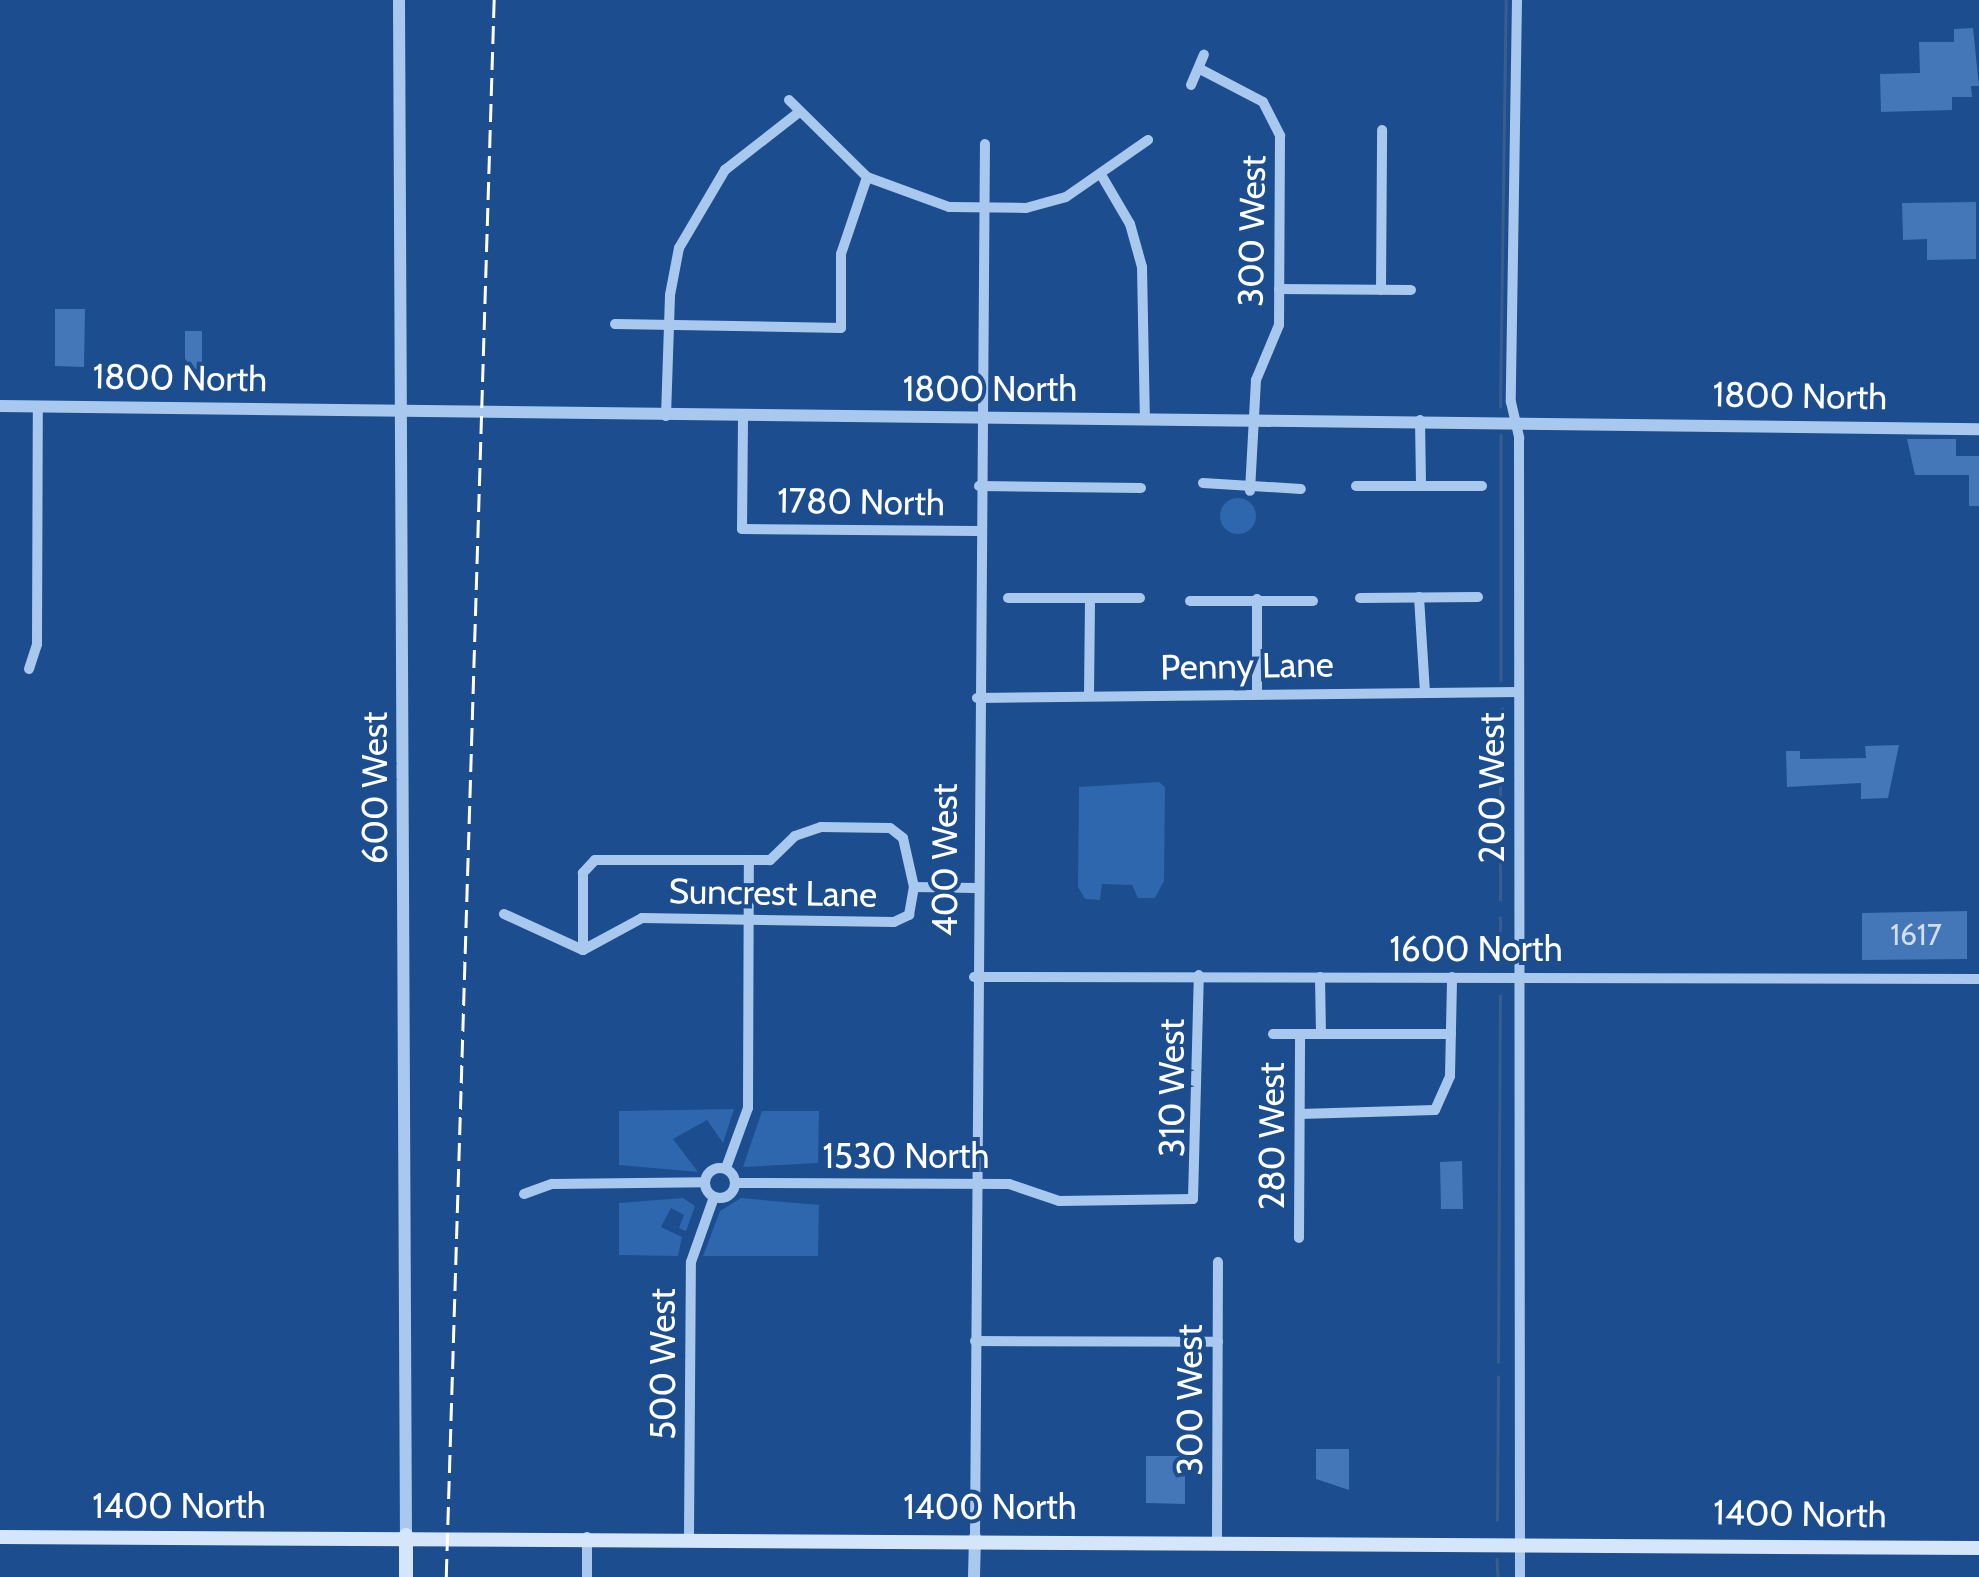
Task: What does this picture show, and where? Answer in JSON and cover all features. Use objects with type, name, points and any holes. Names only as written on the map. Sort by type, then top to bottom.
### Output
[{"type":"main road","name":"600 West","points":[[406,1535],[406,1577]]},
{"type":"main road","name":"1400 North","points":[[0,1537],[1217,1538],[1979,1548]]},
{"type":"street","name":"600 West","points":[[399,0],[405,410],[406,1535]]},
{"type":"street","name":"200 West","points":[[1517,0],[1520,1577]]},
{"type":"street","points":[[1191,85],[1204,55]]},
{"type":"street","name":"300 West","points":[[1200,69],[1245,88],[1275,117],[1279,325],[1256,380],[1250,492]]},
{"type":"street","points":[[790,100],[798,113],[867,177],[909,197],[984,209],[1039,204],[1103,178],[1148,140]]},
{"type":"street","points":[[666,416],[668,324],[680,248],[699,206],[726,170],[798,113]]},
{"type":"street","points":[[1381,290],[1382,130]]},
{"type":"street","name":"400 West","points":[[974,1577],[976,698],[985,144]]},
{"type":"street","points":[[615,324],[840,328],[841,254],[867,177]]},
{"type":"street","points":[[1103,178],[1130,224],[1142,267],[1145,419]]},
{"type":"street","points":[[1279,289],[1411,290]]},
{"type":"street","name":"1800 North","points":[[0,406],[979,419],[1517,420],[1979,429]]},
{"type":"street","points":[[29,669],[37,644],[38,406]]},
{"type":"street","name":"1780 North","points":[[743,416],[742,529],[978,531]]},
{"type":"street","points":[[1420,420],[1421,486]]},
{"type":"street","points":[[1203,483],[1250,492],[1301,490]]},
{"type":"street","points":[[979,486],[1141,488]]},
{"type":"street","points":[[1356,486],[1482,486]]},
{"type":"street","points":[[1420,597],[1424,692]]},
{"type":"street","points":[[1360,598],[1478,597]]},
{"type":"street","points":[[1008,598],[1140,598]]},
{"type":"street","points":[[1257,599],[1257,692]]},
{"type":"street","points":[[1190,601],[1313,600]]},
{"type":"street","points":[[1089,696],[1090,601]]},
{"type":"street","name":"Penny Lane","points":[[976,698],[1519,692]]},
{"type":"street","points":[[504,914],[583,950],[583,873],[595,860],[749,860],[780,855],[806,830],[890,828],[903,838],[914,888],[975,888]]},
{"type":"street","points":[[726,1168],[748,1108],[749,860]]},
{"type":"street","name":"Suncrest Lane","points":[[583,950],[642,918],[894,922],[909,915],[914,888]]},
{"type":"street","name":"310 West","points":[[1193,1200],[1199,975]]},
{"type":"street","name":"1600 North","points":[[974,977],[1518,975],[1979,979]]},
{"type":"street","points":[[1320,976],[1321,1034]]},
{"type":"street","points":[[1300,1114],[1430,1114],[1449,1082],[1452,977]]},
{"type":"street","points":[[1273,1034],[1451,1034]]},
{"type":"street","name":"280 West","points":[[1299,1238],[1300,1034]]},
{"type":"street","points":[[705,1182],[712,1170],[726,1168]]},
{"type":"street","points":[[705,1182],[714,1197],[728,1196],[736,1184],[726,1168]]},
{"type":"street","points":[[524,1194],[552,1184],[705,1182]]},
{"type":"street","name":"1530 North","points":[[736,1184],[1009,1184],[1059,1201],[1193,1200]]},
{"type":"street","name":"500 West","points":[[689,1536],[691,1262],[714,1197]]},
{"type":"street","name":"300 West","points":[[1217,1538],[1218,1262]]},
{"type":"street","points":[[975,1341],[1218,1342]]},
{"type":"street","points":[[586,1536],[587,1577]]},
{"type":"shaded area","points":[[1238,498],[1250,504],[1256,516],[1250,528],[1238,534],[1226,528],[1220,516],[1226,504]]},
{"type":"shaded area","points":[[1159,782],[1165,787],[1164,881],[1155,898],[1138,898],[1132,885],[1102,884],[1100,900],[1085,899],[1078,887],[1079,787]]},
{"type":"shaded area","points":[[734,1109],[723,1143],[707,1120],[673,1139],[698,1172],[619,1165],[619,1111]]},
{"type":"shaded area","points":[[762,1111],[819,1111],[818,1163],[743,1167]]},
{"type":"shaded area","points":[[683,1198],[695,1206],[686,1231],[679,1228],[684,1215],[671,1208],[661,1227],[682,1237],[678,1256],[619,1255],[619,1203]]},
{"type":"shaded area","points":[[741,1198],[819,1205],[818,1256],[703,1256],[720,1211]]},
{"type":"building","points":[[1973,28],[1979,86],[1971,86],[1972,97],[1952,97],[1952,110],[1881,112],[1880,74],[1920,73],[1919,42],[1954,42],[1954,29]]},
{"type":"building","points":[[1976,202],[1976,259],[1927,260],[1927,239],[1903,240],[1902,203]]},
{"type":"building","points":[[55,309],[85,309],[84,367],[55,366]]},
{"type":"building","points":[[185,331],[202,331],[202,369],[185,369]]},
{"type":"building","points":[[1907,439],[1956,439],[1956,456],[1979,456],[1979,506],[1969,506],[1969,475],[1915,475]]},
{"type":"building","points":[[1899,745],[1888,798],[1861,799],[1861,783],[1787,787],[1786,751],[1800,751],[1800,759],[1866,758],[1865,746]]},
{"type":"building","points":[[1967,911],[1967,959],[1862,960],[1862,913]]},
{"type":"building","points":[[1462,1161],[1463,1209],[1441,1209],[1440,1162]]},
{"type":"building","points":[[1316,1449],[1349,1449],[1349,1490],[1316,1479]]},
{"type":"building","points":[[1146,1456],[1185,1456],[1185,1504],[1146,1503]]},
{"type":"waterway","points":[[1500,407],[1506,0]]},
{"type":"waterway","points":[[1501,435],[1501,680]]},
{"type":"waterway","points":[[1501,725],[1502,709]]},
{"type":"waterway","points":[[1500,743],[1500,900]]},
{"type":"waterway","points":[[1500,918],[1500,961]]},
{"type":"waterway","points":[[1498,1362],[1500,996]]},
{"type":"waterway","points":[[1497,1520],[1498,1377]]},
{"type":"waterway","points":[[1497,1559],[1498,1577]]},
{"type":"railway","points":[[446,1577],[494,0]]}]
